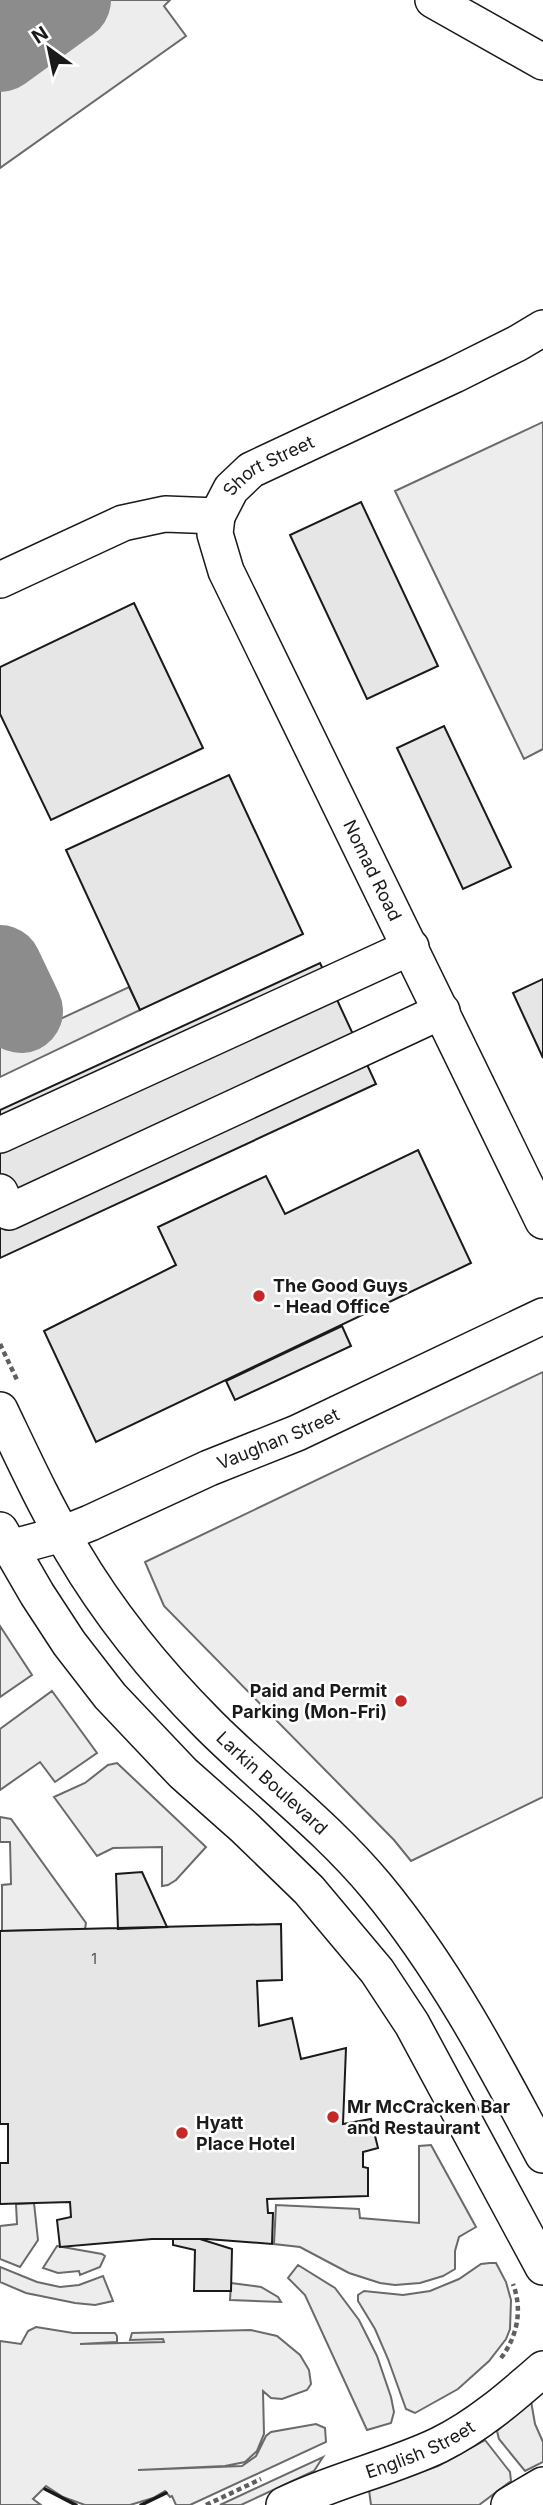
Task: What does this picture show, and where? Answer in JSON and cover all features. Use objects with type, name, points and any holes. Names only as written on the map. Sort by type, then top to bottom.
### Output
[{"type":"street","points":[[433,0],[543,62]]},
{"type":"street","name":"Short Street","points":[[0,580],[123,523],[165,514],[217,516],[231,489],[251,470],[454,375],[543,328]]},
{"type":"street","name":"Nomad Road","points":[[217,516],[215,534],[226,570],[543,1221]]},
{"type":"street","points":[[0,1135],[411,947]]},
{"type":"street","points":[[0,1192],[9,1212],[442,1012]]},
{"type":"street","name":"Vaughan Street","points":[[5,1539],[62,1534],[209,1468],[297,1433],[543,1316]]},
{"type":"street","name":"Larkin Boulevard","points":[[11,1401],[62,1534],[110,1609],[178,1693],[210,1726],[299,1805],[344,1850],[397,1912],[474,2026],[543,2155]]},
{"type":"street","points":[[5,1539],[69,1643],[110,1696],[183,1773],[246,1828],[309,1890],[377,1971],[412,2024],[543,2267]]},
{"type":"street","name":"English Street","points":[[274,2491],[355,2491],[452,2438],[500,2406],[543,2369]]},
{"type":"street","points":[[509,2505],[543,2485]]},
{"type":"path","points":[[0,1344],[11,1401]]},
{"type":"path","points":[[498,2361],[511,2342],[516,2328],[518,2308],[511,2278]]},
{"type":"path","points":[[206,2505],[274,2491]]},
{"type":"shaded area","points":[[108,0],[170,0],[164,6],[186,36],[0,168],[0,80],[86,21]]},
{"type":"shaded area","points":[[543,422],[543,749],[524,759],[395,491]]},
{"type":"shaded area","points":[[129,987],[140,1010],[0,1077],[0,1047]]},
{"type":"shaded area","name":"Paid and Permit Parking (Mon-Fri)","points":[[543,1372],[543,1797],[411,1861],[394,1840],[164,1606],[145,1562]]},
{"type":"shaded area","points":[[0,1626],[32,1675],[0,1697]]},
{"type":"shaded area","points":[[52,1691],[97,1753],[55,1782],[40,1762],[0,1790],[0,1729]]},
{"type":"shaded area","points":[[117,1763],[206,1847],[176,1880],[168,1885],[162,1886],[162,1847],[113,1848],[97,1856],[54,1797],[85,1783],[108,1765]]},
{"type":"shaded area","points":[[0,1817],[11,1819],[86,1923],[85,1929],[2,1931],[2,1885],[11,1884],[10,1842],[0,1842]]},
{"type":"shaded area","points":[[431,2145],[476,2227],[459,2237],[455,2251],[455,2269],[420,2283],[380,2283],[349,2273],[300,2247],[274,2244],[276,2205],[359,2209],[360,2218],[419,2223],[419,2146]]},
{"type":"shaded area","points":[[34,2203],[38,2240],[20,2267],[0,2259],[0,2226],[17,2224],[16,2204]]},
{"type":"shaded area","points":[[57,2246],[105,2256],[100,2267],[80,2275],[79,2271],[58,2273],[43,2268]]},
{"type":"shaded area","points":[[496,2263],[506,2282],[511,2300],[510,2329],[506,2339],[489,2361],[458,2389],[415,2413],[406,2409],[388,2359],[375,2329],[358,2301],[358,2295],[364,2291],[403,2295],[430,2291],[459,2279],[481,2264]]},
{"type":"shaded area","points":[[298,2265],[335,2288],[359,2320],[377,2356],[391,2397],[394,2412],[391,2423],[367,2430],[305,2295],[288,2278]]},
{"type":"shaded area","points":[[0,2267],[37,2282],[60,2287],[79,2285],[103,2276],[113,2301],[95,2305],[26,2293],[0,2282]]},
{"type":"shaded area","points":[[231,2283],[261,2287],[278,2297],[281,2302],[230,2300]]},
{"type":"shaded area","points":[[36,2327],[73,2333],[115,2333],[117,2336],[117,2342],[80,2344],[164,2342],[163,2339],[130,2340],[132,2333],[251,2330],[277,2336],[300,2355],[309,2370],[311,2384],[307,2390],[282,2399],[271,2398],[263,2391],[264,2434],[257,2451],[245,2462],[225,2466],[138,2470],[242,2466],[256,2456],[266,2436],[271,2432],[316,2424],[325,2428],[326,2442],[190,2505],[176,2505],[172,2496],[165,2491],[130,2505],[85,2505],[63,2497],[46,2486],[33,2499],[41,2505],[0,2505],[0,2341],[21,2344],[28,2331]]},
{"type":"shaded area","points":[[531,2401],[535,2424],[543,2442],[543,2462],[525,2471],[499,2439],[497,2431]]},
{"type":"shaded area","points":[[485,2440],[510,2472],[511,2481],[479,2505],[371,2505],[369,2490],[438,2466]]},
{"type":"shaded area","points":[[323,2457],[314,2471],[241,2505],[220,2505]]},
{"type":"building","points":[[361,502],[438,666],[367,699],[290,535]]},
{"type":"building","points":[[134,603],[203,748],[51,820],[0,714],[0,667]]},
{"type":"building","points":[[444,726],[511,867],[463,889],[397,748]]},
{"type":"building","points":[[229,775],[303,934],[140,1010],[66,850]]},
{"type":"building","points":[[320,963],[376,1084],[0,1258],[0,1110]]},
{"type":"building","points":[[543,979],[543,1058],[513,993]]},
{"type":"building","name":"The Good Guys - Head Office","points":[[418,1150],[471,1263],[96,1442],[44,1331],[176,1265],[158,1227],[266,1176],[285,1214]]},
{"type":"building","points":[[342,1326],[351,1346],[235,1400],[226,1381]]},
{"type":"building","points":[[142,1872],[167,1927],[118,1929],[116,1874]]},
{"type":"building","name":"Hyatt Place Hotel","points":[[281,1924],[282,1980],[257,1981],[259,2026],[292,2018],[301,2059],[346,2048],[343,2124],[371,2119],[378,2148],[363,2152],[363,2167],[368,2168],[368,2196],[267,2199],[268,2213],[273,2213],[272,2244],[207,2239],[152,2239],[60,2247],[57,2220],[71,2217],[70,2202],[0,2204],[0,2163],[8,2163],[8,2124],[0,2124],[0,1931]]},
{"type":"building","points":[[173,2239],[200,2239],[232,2249],[231,2291],[194,2291],[195,2250],[173,2245]]},
{"type":"taxiway","points":[[0,50],[69,0]]},
{"type":"taxiway","points":[[0,967],[21,1011]]},
{"type":"wall","points":[[45,2489],[76,2505]]},
{"type":"wall","points":[[141,2505],[166,2493]]},
{"type":"place","name":"The Good Guys - Head Office","points":[[259,1296]]},
{"type":"place","name":"Paid and Permit Parking (Mon-Fri)","points":[[401,1701]]},
{"type":"place","name":"Mr McCracken Bar and Restaurant","points":[[333,2117]]},
{"type":"place","name":"Hyatt Place Hotel","points":[[182,2133]]}]
